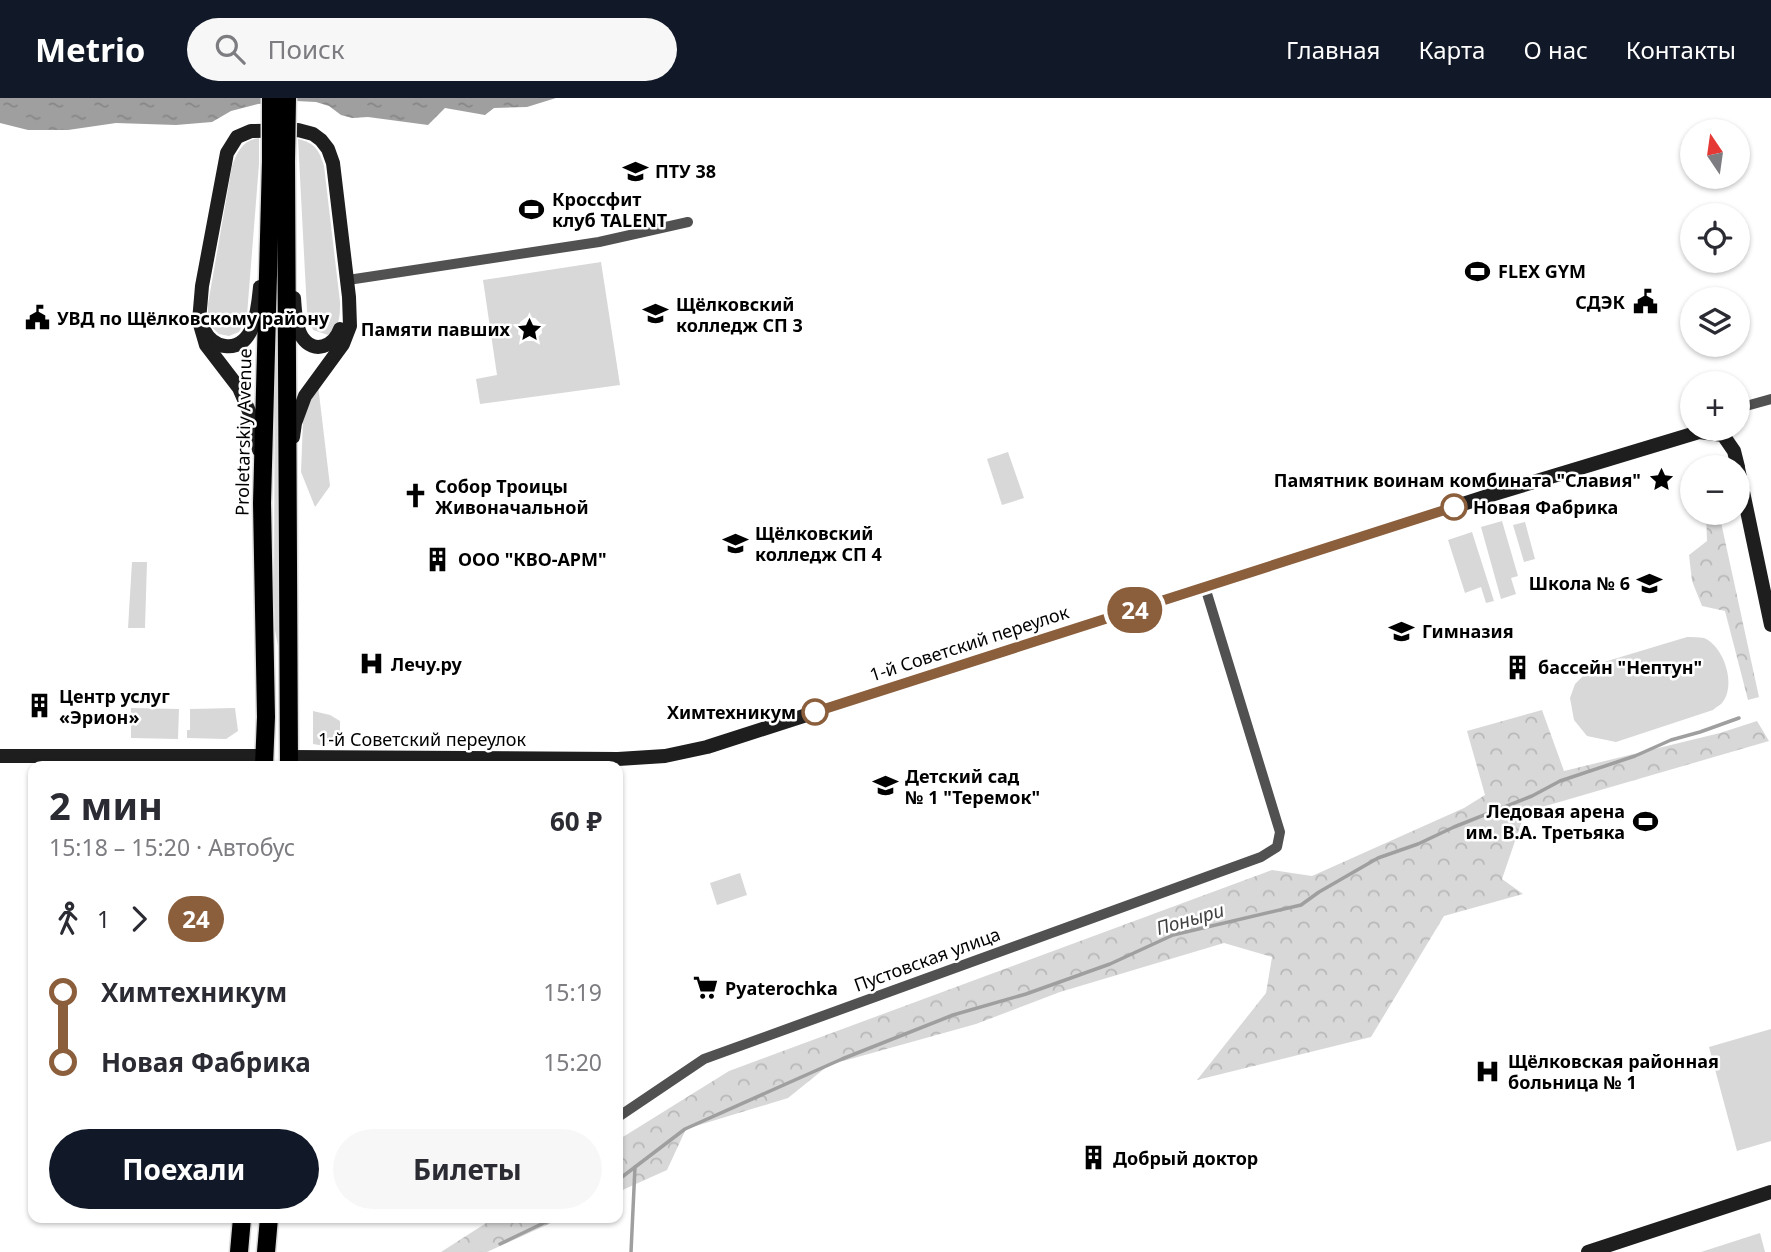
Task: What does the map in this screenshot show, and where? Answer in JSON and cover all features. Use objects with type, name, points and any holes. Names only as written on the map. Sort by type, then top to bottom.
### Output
[{"type":"main road","name":"Proletarskiy Avenue","points":[[271,98],[279,161],[289,466],[289,761]]},
{"type":"main road","name":"Proletarskiy Avenue","points":[[279,161],[287,98]]},
{"type":"main road","name":"Proletarskiy Avenue","points":[[265,761],[262,468],[279,190]]},
{"type":"main road","points":[[239,1252],[242,1223]]},
{"type":"main road","points":[[265,1252],[268,1223]]},
{"type":"street","points":[[262,468],[253,421],[246,404],[239,388],[205,345],[199,321],[202,286],[223,165],[230,146],[237,137],[251,131],[306,131],[321,140],[328,149],[337,185],[348,280],[351,321],[348,332],[301,406],[295,424],[289,466]]},
{"type":"street","points":[[279,190],[295,311],[303,340],[316,347],[329,345],[335,340],[349,298]]},
{"type":"street","points":[[199,321],[206,335],[223,346],[240,343],[251,330],[258,311],[279,190]]},
{"type":"street","points":[[348,280],[599,242],[688,222]]},
{"type":"street","points":[[1750,405],[1771,399]]},
{"type":"street","name":"1-й Советский переулок","points":[[399,761],[618,759],[665,756],[707,747],[1494,494],[1680,438]]},
{"type":"street","points":[[1750,525],[1771,625]]},
{"type":"street","name":"Пустовская улица","points":[[623,1114],[704,1059],[1261,857],[1277,847],[1280,832],[1205,587]]},
{"type":"street","points":[[1763,588],[1771,602]]},
{"type":"street","points":[[0,756],[265,761]]},
{"type":"street","points":[[1588,1252],[1771,1192]]},
{"type":"green space","points":[[259,138],[247,315],[239,332],[229,336],[219,334],[208,324],[208,304],[232,166],[241,148],[249,141]]},
{"type":"green space","points":[[298,139],[316,148],[324,166],[340,302],[337,325],[328,335],[313,330],[307,311]]},
{"type":"green space","points":[[601,262],[620,385],[480,404],[476,379],[497,375],[483,280]],"holes":[[[527,317],[535,318],[541,324],[542,333],[534,341],[526,341],[518,334],[520,322]]]},
{"type":"green space","points":[[277,336],[279,651],[274,599]]},
{"type":"green space","points":[[318,385],[330,486],[315,507],[301,472],[305,410]]},
{"type":"green space","points":[[1008,452],[1024,498],[1002,505],[987,459]]},
{"type":"green space","points":[[1502,521],[1518,576],[1511,578],[1516,594],[1501,599],[1481,527]]},
{"type":"green space","points":[[1525,522],[1535,559],[1524,562],[1513,525]]},
{"type":"green space","points":[[1706,525],[1722,525],[1759,697],[1748,700],[1725,611],[1702,606],[1692,581],[1689,555],[1707,541]]},
{"type":"green space","points":[[1472,532],[1494,601],[1486,603],[1481,587],[1465,593],[1448,540]]},
{"type":"green space","points":[[132,562],[147,562],[145,628],[128,628]]},
{"type":"green space","points":[[1687,637],[1704,638],[1711,642],[1722,658],[1728,687],[1722,703],[1713,710],[1616,742],[1587,736],[1574,720],[1570,698],[1575,684],[1588,671],[1604,662]]},
{"type":"green space","points":[[131,708],[179,709],[178,739],[131,738]]},
{"type":"green space","points":[[235,708],[238,731],[226,739],[187,738],[187,730],[190,730],[190,709]]},
{"type":"green space","points":[[1542,710],[1564,771],[1720,733],[1757,721],[1769,741],[1525,812],[1502,879],[1523,894],[1444,916],[1371,1037],[1197,1080],[1266,993],[1272,957],[1224,943],[1060,992],[976,1024],[829,1065],[788,1098],[686,1129],[667,1170],[623,1190],[623,1137],[729,1071],[1272,870],[1312,876],[1464,808],[1485,795],[1467,731]]},
{"type":"green space","points":[[313,711],[330,715],[340,721],[340,735],[332,743],[313,744]]},
{"type":"green space","points":[[740,873],[747,895],[717,905],[710,883]]},
{"type":"green space","points":[[1771,1029],[1771,1141],[1737,1151],[1709,1047]]},
{"type":"green space","points":[[486,1223],[551,1223],[487,1252],[441,1252]]},
{"type":"green space","points":[[1760,1233],[1765,1252],[1701,1252]]},
{"type":"water","points":[[0,98],[556,98],[527,107],[494,108],[485,115],[445,108],[428,125],[368,117],[352,118],[316,102],[296,101],[258,104],[231,111],[212,122],[176,125],[116,123],[68,130],[28,130],[0,123]]},
{"type":"waterway","name":"Поныри","points":[[623,1176],[685,1129],[842,1059],[953,1015],[1026,994],[1110,964],[1173,935],[1301,905],[1378,858],[1532,796],[1560,781],[1739,718]]},
{"type":"waterway","points":[[631,1252],[635,1167]]},
{"type":"waterway","name":"Поныри","points":[[500,1244],[544,1223]]},
{"type":"bus line","name":"24","points":[[815,712],[1454,507]]},
{"type":"place","name":"ПТУ 38","points":[[635,171]]},
{"type":"place","name":"Кроссфит клуб TALENT","points":[[532,209]]},
{"type":"place","name":"FLEX GYM","points":[[1478,271]]},
{"type":"place","name":"СДЭК","points":[[1645,302]]},
{"type":"place","name":"Щёлковский колледж СП 3","points":[[656,314]]},
{"type":"place","name":"УВД по Щёлковскому району","points":[[37,318]]},
{"type":"place","name":"Памяти павших","points":[[530,329]]},
{"type":"place","name":"Памятник воинам комбината \"Славия\"","points":[[1661,480]]},
{"type":"place","name":"Собор Троицы Живоначальной","points":[[415,496]]},
{"type":"place","name":"Новая Фабрика","points":[[1454,507]]},
{"type":"place","name":"Щёлковский колледж СП 4","points":[[735,543]]},
{"type":"place","name":"ООО \"КВО-АРМ\"","points":[[438,559]]},
{"type":"place","name":"Школа № 6","points":[[1650,583]]},
{"type":"place","name":"Гимназия","points":[[1402,631]]},
{"type":"place","name":"Лечу.ру","points":[[371,664]]},
{"type":"place","name":"бассейн \"Нептун\"","points":[[1518,667]]},
{"type":"place","name":"Центр услуг «Эрион»","points":[[39,706]]},
{"type":"place","name":"Химтехникум","points":[[815,712]]},
{"type":"place","name":"Детский сад № 1 \"Теремок\"","points":[[885,786]]},
{"type":"place","name":"Ледовая арена им. В.А. Третьяка","points":[[1645,821]]},
{"type":"place","name":"Pyaterochka","points":[[705,988]]},
{"type":"place","name":"Щёлковская районная больница № 1","points":[[1488,1071]]},
{"type":"place","name":"Добрый доктор","points":[[1093,1158]]}]
